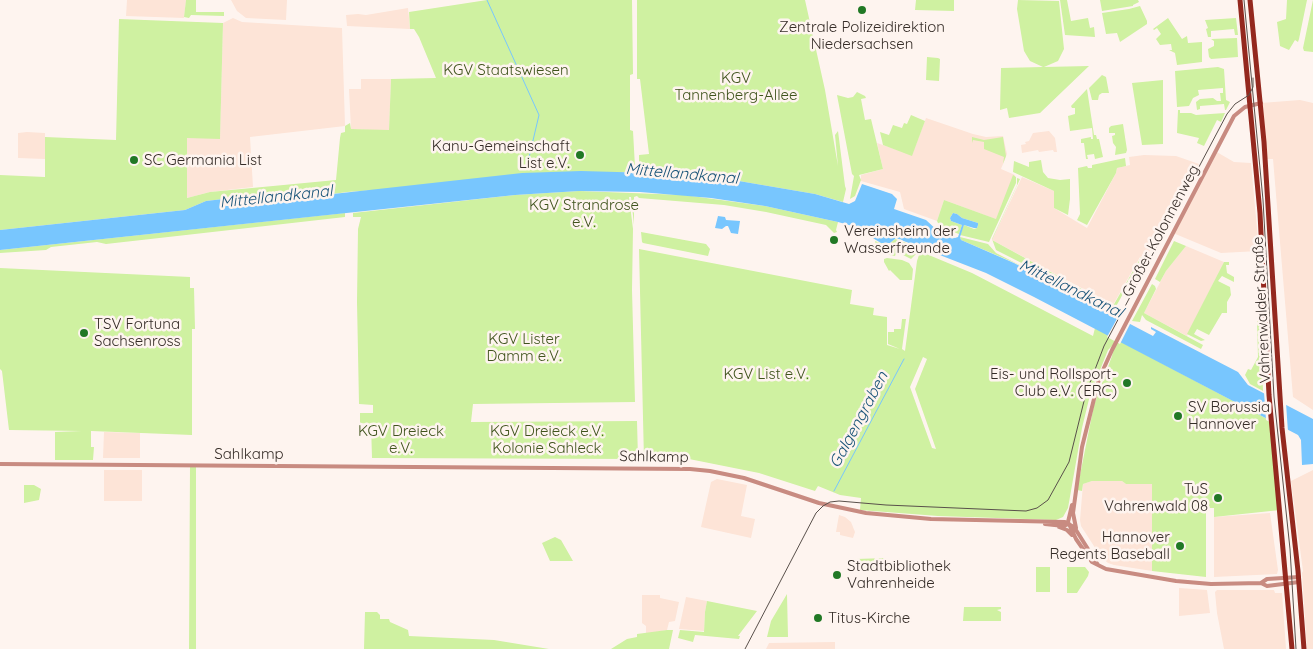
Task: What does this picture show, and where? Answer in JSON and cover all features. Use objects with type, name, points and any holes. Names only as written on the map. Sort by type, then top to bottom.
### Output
[{"type":"main road","name":"Vahrenwalder Straße","points":[[1240,0],[1261,220],[1272,423],[1292,649]]},
{"type":"main road","name":"Vahrenwalder Straße","points":[[1250,0],[1261,103],[1282,428],[1299,580],[1304,649]]},
{"type":"street","points":[[1250,104],[1261,103]]},
{"type":"street","name":"Großer Kolonnenweg","points":[[1069,524],[1072,517],[1082,447],[1099,380],[1115,343],[1234,116],[1250,104]]},
{"type":"street","name":"Sahlkamp","points":[[0,464],[684,468],[710,470],[744,478],[817,502],[866,513],[909,518],[1069,524],[1076,539],[1090,560],[1098,565]]},
{"type":"street","name":"Großer Kolonnenweg","points":[[1069,524],[1075,494]]},
{"type":"street","points":[[1056,524],[1071,509]]},
{"type":"street","name":"Großer Kolonnenweg","points":[[1072,517],[1076,530]]},
{"type":"street","name":"Sahlkamp","points":[[1056,524],[1067,530],[1076,539]]},
{"type":"street","points":[[1069,524],[1076,530],[1098,565],[1114,571],[1183,582],[1211,584],[1261,583],[1267,586],[1287,585],[1299,580]]},
{"type":"street","points":[[1261,583],[1267,579],[1286,578],[1299,580]]},
{"type":"shaded area","points":[[127,0],[186,0],[184,18],[126,16]]},
{"type":"shaded area","points":[[231,0],[287,0],[286,20],[246,18],[237,11]]},
{"type":"shaded area","points":[[408,8],[410,29],[347,26],[346,15],[366,15]]},
{"type":"shaded area","points":[[233,18],[242,22],[342,28],[345,126],[250,137],[253,187],[210,192],[187,198],[187,138],[220,138],[223,23]]},
{"type":"shaded area","points":[[361,79],[391,79],[389,131],[351,129],[349,89],[361,89]]},
{"type":"shaded area","points":[[1300,100],[1313,103],[1313,410],[1293,397],[1273,159],[1266,159],[1261,103]]},
{"type":"shaded area","points":[[926,118],[973,134],[986,137],[1003,136],[1007,154],[1001,169],[1015,175],[998,220],[944,200],[937,221],[904,209],[900,192],[861,181],[861,175],[883,169],[877,143],[912,155]]},
{"type":"shaded area","points":[[1049,131],[1055,138],[1057,152],[1053,150],[1039,152],[1038,150],[1022,153],[1021,145],[1029,141],[1033,133]]},
{"type":"shaded area","points":[[18,133],[45,133],[45,159],[18,158]]},
{"type":"shaded area","points":[[1215,151],[1234,162],[1251,163],[1259,251],[1221,253],[1173,233]]},
{"type":"shaded area","points":[[1144,155],[1176,156],[1199,164],[1148,254],[1140,257],[1113,305],[992,240],[1022,177],[1054,191],[1054,208],[1087,228],[1117,168],[1130,165],[1129,157]]},
{"type":"shaded area","points":[[1186,246],[1224,262],[1187,336],[1144,313],[1166,271]]},
{"type":"shaded area","points":[[104,432],[140,433],[140,458],[103,458]]},
{"type":"shaded area","points":[[104,470],[142,470],[142,501],[104,501]]},
{"type":"shaded area","points":[[1313,470],[1313,649],[1307,649],[1303,571],[1291,481]]},
{"type":"shaded area","points":[[717,479],[747,485],[741,516],[755,519],[751,538],[701,527],[711,482]]},
{"type":"shaded area","points":[[1092,481],[1152,484],[1152,571],[1114,565],[1101,557],[1081,526],[1080,520],[1083,484]]},
{"type":"shaded area","points":[[1270,513],[1277,574],[1214,577],[1214,517]]},
{"type":"shaded area","points":[[839,515],[851,522],[855,532],[853,538],[836,532]]},
{"type":"shaded area","points":[[1179,588],[1207,590],[1210,613],[1179,616]]},
{"type":"shaded area","points":[[1217,590],[1274,590],[1275,593],[1282,593],[1286,649],[1224,649],[1217,613],[1215,592]]},
{"type":"shaded area","points":[[642,595],[660,595],[660,598],[679,602],[675,621],[669,622],[667,630],[646,634],[646,626],[642,623]]},
{"type":"shaded area","points":[[686,597],[707,601],[704,631],[679,629]]},
{"type":"shaded area","points":[[835,642],[835,649],[766,649],[769,643]]},
{"type":"green space","points":[[186,0],[196,0],[196,12],[224,12],[224,16],[191,15],[189,18],[184,17]]},
{"type":"green space","points":[[487,0],[632,0],[633,74],[630,75],[630,130],[633,131],[635,167],[639,167],[639,155],[649,154],[640,79],[637,79],[637,0],[805,0],[825,90],[838,166],[835,135],[838,131],[846,189],[843,202],[815,194],[733,180],[689,174],[627,172],[333,194],[310,189],[206,201],[185,210],[0,230],[0,175],[45,177],[45,137],[116,140],[119,19],[223,23],[220,139],[187,138],[187,198],[210,192],[336,180],[340,138],[341,133],[345,132],[345,126],[350,123],[351,129],[389,130],[391,79],[436,78],[419,37],[414,29],[410,29],[409,12]]},
{"type":"green space","points":[[916,0],[954,0],[954,11],[915,10]]},
{"type":"green space","points":[[1018,0],[1059,1],[1064,49],[1058,61],[1044,67],[1089,66],[1040,113],[1009,118],[1007,108],[1000,110],[1001,68],[1043,67],[1030,61],[1024,51],[1017,9]]},
{"type":"green space","points":[[1060,0],[1067,0],[1071,21],[1088,18],[1090,28],[1094,27],[1095,37],[1065,35]]},
{"type":"green space","points":[[1100,0],[1138,0],[1139,2],[1133,6],[1102,11]]},
{"type":"green space","points":[[1287,0],[1307,0],[1298,42],[1295,40],[1289,50],[1280,46],[1277,22],[1286,19]]},
{"type":"green space","points":[[1313,0],[1313,52],[1304,51],[1303,48]]},
{"type":"green space","points":[[1140,6],[1147,24],[1120,42],[1117,33],[1106,34],[1102,13]]},
{"type":"green space","points":[[1168,18],[1182,39],[1187,36],[1188,43],[1202,42],[1202,62],[1177,65],[1175,53],[1169,50],[1172,50],[1171,44],[1160,45],[1156,39],[1161,34],[1157,28],[1153,29]]},
{"type":"green space","points":[[1236,18],[1238,35],[1235,35],[1234,29],[1211,31],[1211,37],[1208,37],[1206,29],[1208,28],[1205,20]]},
{"type":"green space","points":[[1237,38],[1238,57],[1211,59],[1209,57],[1208,49],[1214,46],[1214,41],[1211,39]]},
{"type":"green space","points":[[927,57],[940,59],[939,81],[926,80]]},
{"type":"green space","points":[[1218,67],[1224,69],[1226,100],[1230,102],[1226,110],[1224,104],[1200,106],[1200,109],[1197,110],[1196,102],[1200,99],[1213,98],[1221,101],[1220,93],[1223,93],[1223,88],[1198,90],[1199,95],[1193,98],[1189,106],[1177,107],[1175,71]]},
{"type":"green space","points":[[1102,75],[1106,77],[1109,93],[1102,93],[1099,95],[1098,100],[1092,100],[1089,88]]},
{"type":"green space","points":[[1163,80],[1163,144],[1142,145],[1132,83]]},
{"type":"green space","points":[[1087,89],[1094,135],[1099,139],[1103,157],[1095,159],[1094,154],[1087,155],[1088,159],[1086,159],[1084,143],[1081,143],[1081,139],[1091,137],[1093,139],[1092,128],[1070,131],[1068,116],[1075,114],[1075,108],[1071,106]]},
{"type":"green space","points":[[857,92],[866,98],[861,99],[865,120],[871,119],[883,169],[859,175],[861,180],[855,196],[850,199],[854,176],[852,174],[837,95],[848,98],[853,97]]},
{"type":"green space","points":[[1178,110],[1180,110],[1180,113],[1196,115],[1225,113],[1221,122],[1217,120],[1204,146],[1197,143],[1199,138],[1177,133]]},
{"type":"green space","points":[[911,115],[925,121],[912,156],[883,145],[880,132],[889,135],[893,125],[902,128],[904,123],[907,124]]},
{"type":"green space","points":[[1123,124],[1127,150],[1126,153],[1115,155],[1116,147],[1112,136],[1115,133],[1109,133],[1109,128]]},
{"type":"green space","points":[[972,137],[984,140],[1003,137],[1006,156],[1003,164],[1004,157],[984,149],[984,142],[973,140],[972,143]]},
{"type":"green space","points":[[1125,158],[1126,166],[1117,168],[1087,225],[1077,220],[1080,214],[1078,168],[1087,166],[1092,168],[1092,165]]},
{"type":"green space","points":[[1041,160],[1043,172],[1048,178],[1070,179],[1068,215],[1054,208],[1054,191],[1013,172],[1014,161],[1029,167],[1029,162]]},
{"type":"green space","points":[[1013,175],[1016,177],[1016,183],[989,242],[960,235],[964,225],[974,229],[977,228],[978,223],[962,218],[957,214],[953,213],[950,218],[951,221],[962,225],[959,234],[945,229],[938,223],[944,200],[996,219]]},
{"type":"green space","points":[[1017,178],[1020,179],[992,240],[1017,185]]},
{"type":"green space","points":[[579,191],[684,195],[765,206],[838,222],[837,232],[834,233],[826,225],[766,212],[724,205],[639,198],[637,196],[634,197],[634,225],[631,197],[629,197],[633,229],[632,290],[635,402],[473,404],[471,422],[637,421],[638,459],[372,458],[371,424],[360,423],[360,413],[373,413],[373,405],[359,404],[357,302],[358,229],[361,217],[353,217],[353,213],[515,195]]},
{"type":"green space","points":[[345,213],[345,217],[106,244],[97,242],[51,247],[46,250],[0,253],[0,250]]},
{"type":"green space","points":[[641,232],[706,244],[710,249],[708,256],[643,243]]},
{"type":"green space","points":[[960,237],[988,244],[996,253],[1104,308],[1103,310],[1015,263],[961,240]]},
{"type":"green space","points":[[895,239],[921,249],[911,259],[899,253],[901,249],[898,248],[895,256],[878,253],[875,241],[889,244]]},
{"type":"green space","points":[[992,240],[1113,306],[1141,257],[1145,259],[1114,310],[996,250]]},
{"type":"green space","points":[[1174,241],[1186,246],[1166,271],[1160,282],[1155,279]]},
{"type":"green space","name":"KGV List e.V.","points":[[639,249],[852,290],[850,304],[874,308],[873,315],[887,317],[887,345],[900,349],[888,344],[888,332],[894,332],[894,329],[901,329],[902,319],[906,319],[902,349],[905,351],[917,261],[919,255],[924,253],[972,273],[1093,336],[1095,328],[1271,421],[1280,510],[1214,517],[1214,508],[1206,508],[1206,577],[1152,571],[1152,484],[1092,481],[1083,484],[1082,491],[1077,490],[1094,405],[1112,356],[1114,344],[1108,350],[1090,395],[1082,428],[1068,508],[1063,517],[1056,520],[938,516],[860,510],[861,498],[840,495],[818,486],[815,491],[759,473],[689,459],[644,460]],"holes":[[[923,357],[927,359],[915,389],[936,449],[932,448],[910,387]]]},
{"type":"green space","points":[[884,259],[909,263],[913,269],[912,280],[900,280],[889,271],[884,262]]},
{"type":"green space","points":[[1224,262],[1229,262],[1229,265],[1226,265],[1227,273],[1234,277],[1234,282],[1222,276],[1218,281],[1230,287],[1231,295],[1227,302],[1227,313],[1222,313],[1209,335],[1197,329],[1194,334],[1205,340],[1201,341],[1187,334]]},
{"type":"green space","points":[[0,268],[190,277],[190,288],[194,288],[195,329],[192,329],[192,435],[91,431],[91,447],[94,447],[93,460],[55,460],[55,432],[82,431],[9,430],[2,371],[0,369]]},
{"type":"green space","points":[[1152,284],[1156,289],[1144,313],[1203,345],[1201,349],[1146,320],[1142,315],[1140,322],[1132,321]]},
{"type":"green space","points":[[1257,321],[1260,321],[1263,391],[1250,384],[1245,375],[1248,369],[1251,370],[1258,357]]},
{"type":"green space","points":[[190,465],[196,466],[196,649],[189,649]]},
{"type":"green space","points":[[24,485],[34,485],[41,489],[39,500],[24,503]]},
{"type":"green space","points":[[555,537],[561,540],[573,561],[550,561],[542,543]]},
{"type":"green space","points":[[886,558],[886,564],[893,564],[893,572],[853,572],[856,559]]},
{"type":"green space","points":[[1036,567],[1050,567],[1050,592],[1036,592]]},
{"type":"green space","points":[[1067,567],[1085,567],[1089,572],[1077,593],[1067,593]]},
{"type":"green space","points":[[787,594],[788,637],[767,637],[771,621]]},
{"type":"green space","points":[[707,601],[757,611],[738,636],[740,636],[739,639],[695,635],[693,642],[678,638],[680,630],[704,632]]},
{"type":"green space","points":[[964,607],[1001,607],[1001,609],[997,610],[1001,612],[1001,621],[963,621]]},
{"type":"green space","points":[[365,612],[377,612],[380,615],[380,619],[389,619],[390,622],[408,630],[409,636],[494,640],[549,649],[364,649]]},
{"type":"green space","points":[[673,630],[669,649],[611,649],[627,639],[637,637],[637,634]]},
{"type":"water","name":"Mittellandkanal","points":[[581,171],[689,174],[815,194],[849,204],[855,201],[862,184],[892,194],[897,199],[894,209],[926,220],[939,232],[955,238],[958,237],[962,225],[951,221],[950,218],[953,213],[957,214],[962,218],[978,223],[977,228],[964,225],[960,237],[961,240],[1014,263],[1153,336],[1156,332],[1151,327],[1238,372],[1248,385],[1313,419],[1313,464],[1302,465],[1301,440],[1298,435],[986,273],[896,238],[890,243],[881,243],[866,234],[867,230],[765,206],[711,198],[640,192],[579,191],[515,195],[0,250],[0,230],[185,210],[206,201],[310,189],[333,194],[522,173]]},
{"type":"water","points":[[718,216],[725,217],[726,220],[740,221],[738,234],[731,233],[728,226],[722,229],[715,228]]},
{"type":"pier","points":[[1119,315],[1131,322],[1120,344],[1107,337]]},
{"type":"pier","points":[[1264,392],[1286,403],[1288,432],[1266,420]]},
{"type":"waterway","points":[[487,0],[539,115],[527,166]]},
{"type":"waterway","name":"Galgengraben","points":[[834,491],[904,359]]},
{"type":"tram line","points":[[1244,0],[1263,200],[1274,397],[1290,549],[1296,649]]},
{"type":"tram line","points":[[745,649],[816,513],[830,502],[1026,511],[1037,508],[1048,500],[1069,462],[1086,393],[1104,346],[1227,114],[1235,104],[1249,95],[1253,87],[1253,78]]},
{"type":"place","name":"Zentrale Polizeidirektion Niedersachsen","points":[[862,10]]},
{"type":"place","name":"Kanu-Gemeinschaft List e.V.","points":[[580,155]]},
{"type":"place","name":"SC Germania List","points":[[134,160]]},
{"type":"place","name":"Vereinsheim der Wasserfreunde","points":[[834,240]]},
{"type":"place","name":"TSV Fortuna Sachsenross","points":[[84,333]]},
{"type":"place","name":"Eis- und Rollsport- Club e.V. (ERC)","points":[[1127,383]]},
{"type":"place","name":"SV Borussia Hannover","points":[[1178,416]]},
{"type":"place","name":"TuS Vahrenwald 08","points":[[1218,498]]},
{"type":"place","name":"Hannover Regents Baseball","points":[[1180,546]]},
{"type":"place","name":"Stadtbibliothek Vahrenheide","points":[[837,575]]},
{"type":"place","name":"Titus-Kirche","points":[[818,618]]},
{"type":"park label","name":"KGV Staatswiesen","points":[[506,70]]},
{"type":"park label","name":"KGV Tannenberg-Allee","points":[[736,86]]},
{"type":"park label","name":"KGV Strandrose e.V.","points":[[584,214]]},
{"type":"park label","name":"KGV Lister Damm e.V.","points":[[524,348]]},
{"type":"park label","name":"KGV Dreieck e.V.","points":[[401,440]]},
{"type":"park label","name":"KGV Dreieck e.V. Kolonie Sahleck","points":[[547,440]]}]
